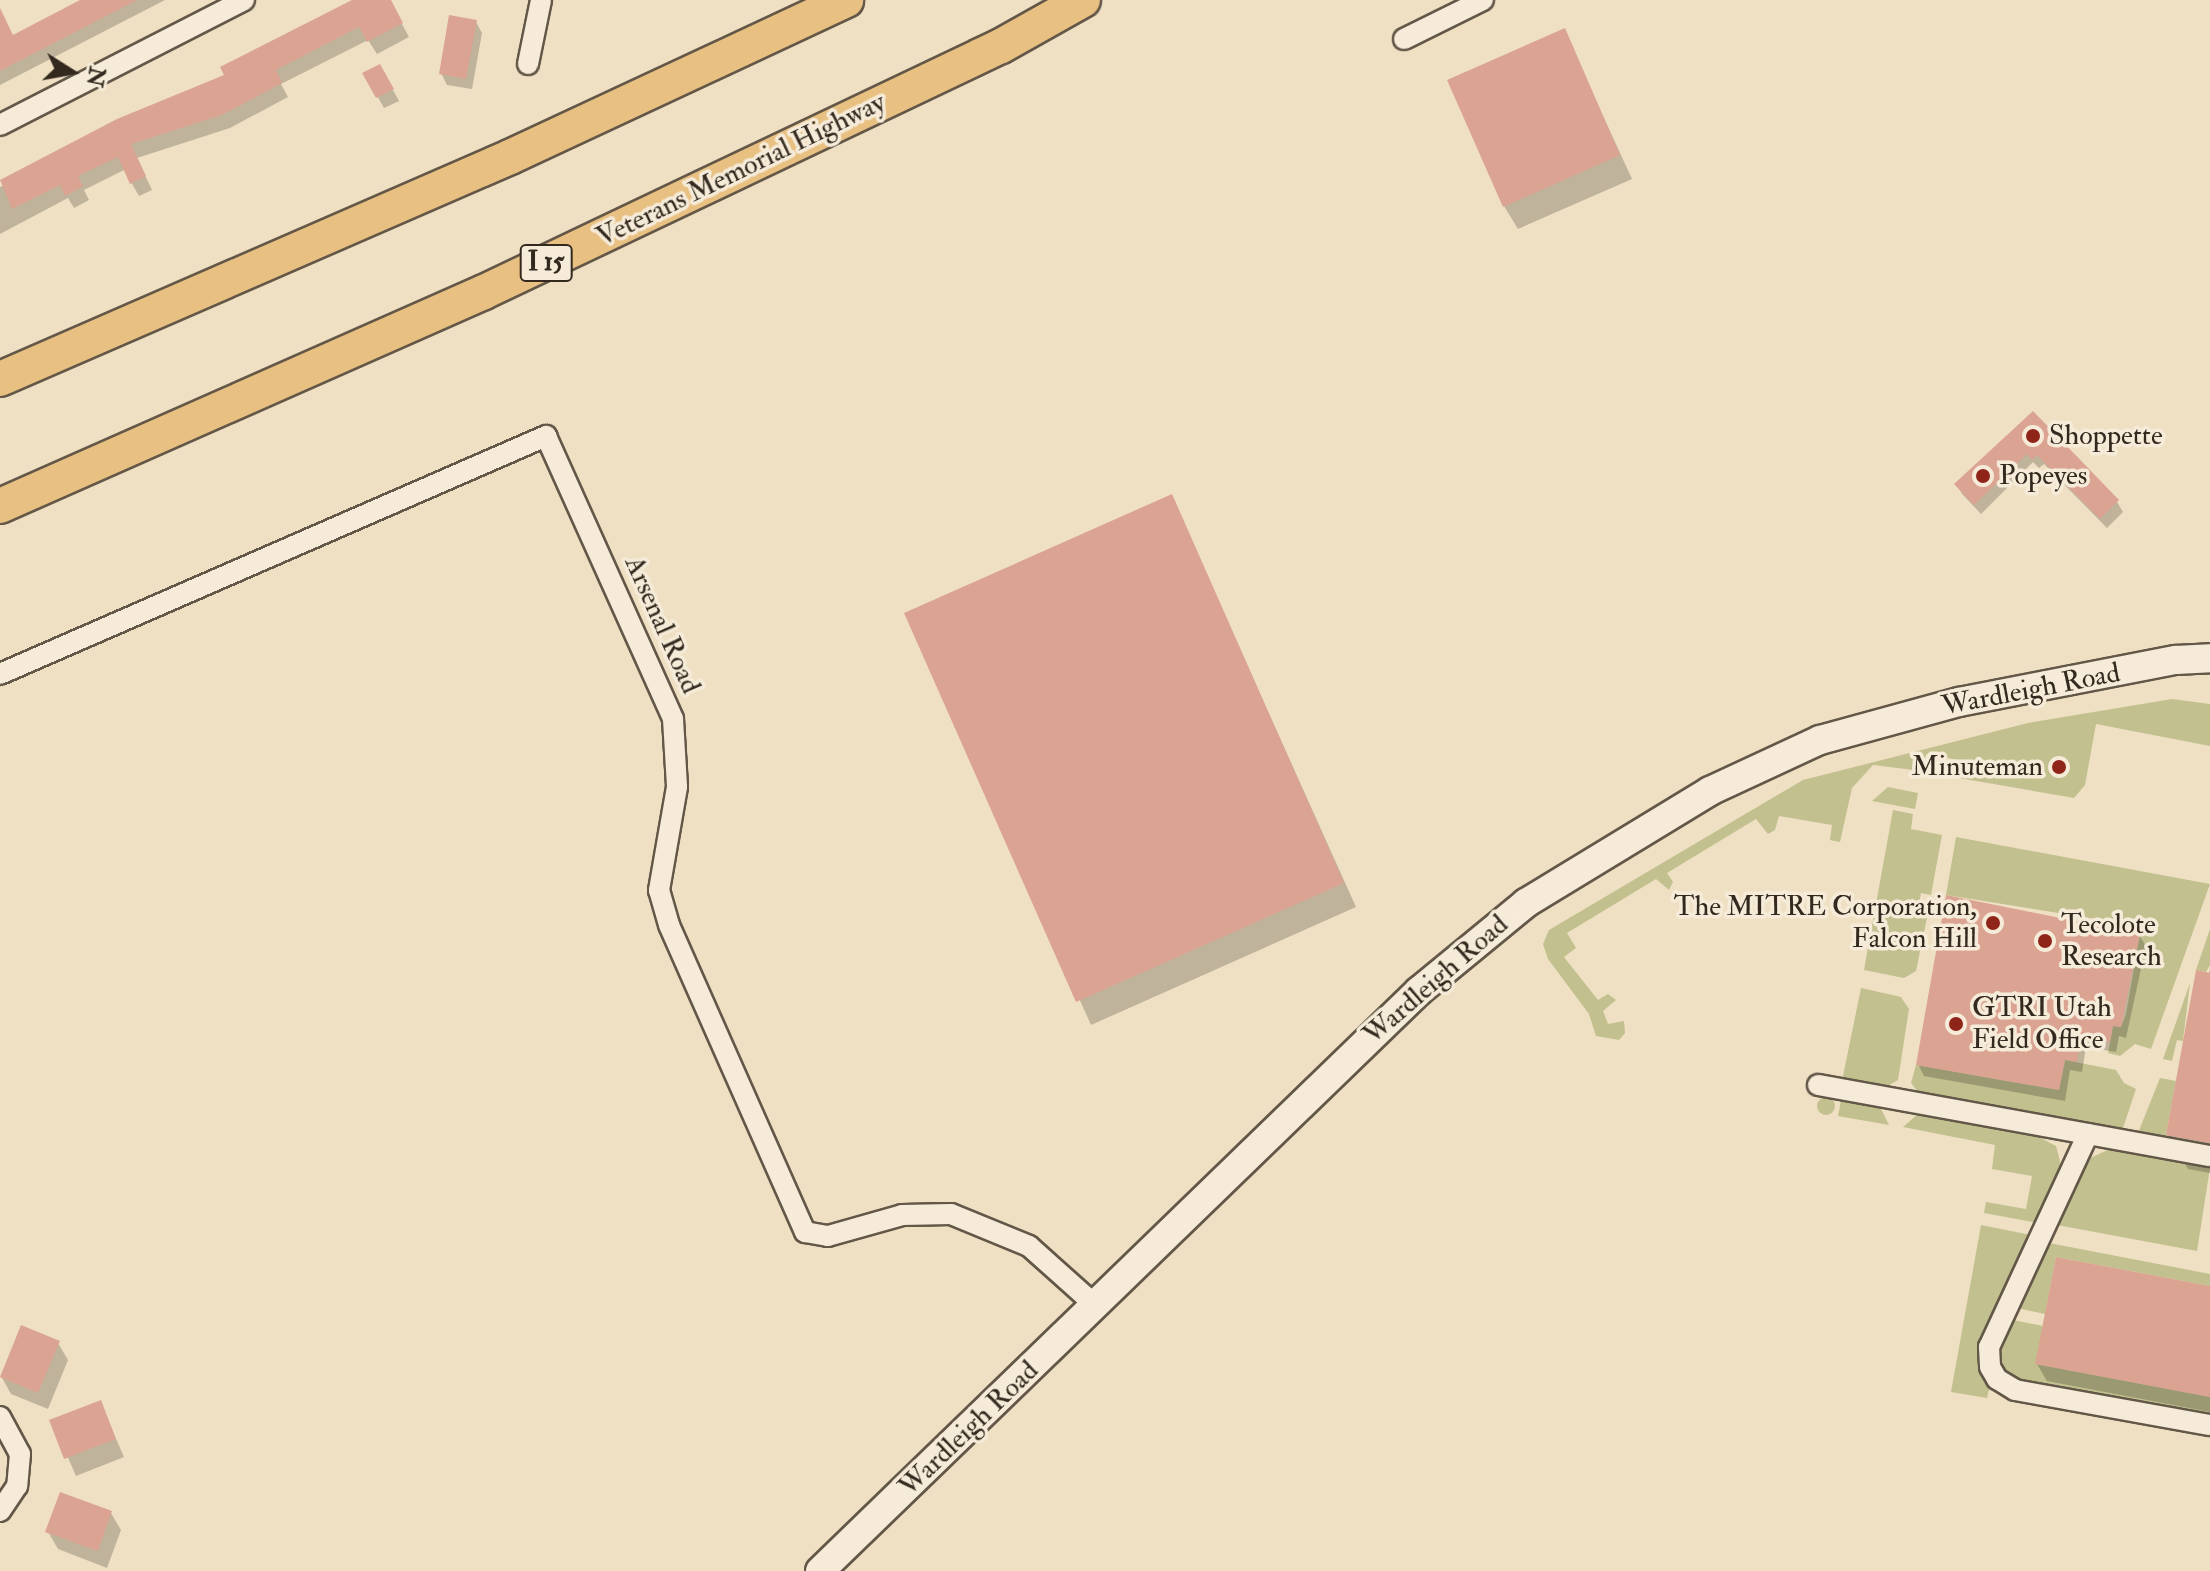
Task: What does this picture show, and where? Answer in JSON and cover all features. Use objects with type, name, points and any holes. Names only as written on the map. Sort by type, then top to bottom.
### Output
[{"type":"highway","points":[[0,379],[510,157],[846,0]]},
{"type":"highway","name":"Veterans Memorial Highway","points":[[0,506],[484,292],[1001,46],[1083,0]]},
{"type":"main road","points":[[2176,660],[2210,643]]},
{"type":"main road","name":"Wardleigh Road","points":[[820,1571],[1470,946],[1526,903],[1646,827],[1762,764],[1852,729],[1959,702],[2176,660],[2210,658]]},
{"type":"street","points":[[0,125],[244,0]]},
{"type":"street","points":[[528,64],[541,0]]},
{"type":"street","points":[[1404,39],[1483,0]]},
{"type":"street","name":"Arsenal Road","points":[[0,674],[546,436],[673,719],[677,787],[659,890],[669,925],[805,1232],[828,1236],[902,1215],[951,1214],[1029,1246],[1096,1306]]},
{"type":"street","points":[[1818,1085],[2210,1156]]},
{"type":"street","points":[[2088,1134],[1989,1347],[1990,1367],[1997,1379],[2015,1390],[2210,1425]]},
{"type":"street","points":[[0,1417],[20,1454],[17,1486],[0,1511]]},
{"type":"shaded area","points":[[2172,699],[2210,704],[2210,746],[2096,724],[2085,785],[2074,798],[1959,778],[1958,760],[1926,754],[1922,771],[1873,765],[1852,788],[1840,842],[1830,840],[1832,825],[1779,816],[1775,830],[1768,834],[1756,819],[1667,873],[1673,882],[1669,890],[1656,879],[1567,933],[1576,948],[1564,957],[1598,1000],[1608,994],[1616,1000],[1603,1011],[1608,1024],[1624,1021],[1625,1033],[1619,1040],[1596,1036],[1589,1014],[1548,959],[1543,944],[1549,930],[1803,780],[2028,723]]},
{"type":"shaded area","points":[[1888,787],[1918,793],[1915,809],[1872,801]]},
{"type":"shaded area","points":[[1893,810],[1913,814],[1911,829],[1942,835],[1931,895],[1921,893],[1918,910],[1928,913],[1916,971],[1904,978],[1864,970]]},
{"type":"shaded area","points":[[1956,837],[2210,884],[2151,1049],[2135,1044],[2120,1056],[2108,1053],[2113,1026],[2121,1027],[2126,1014],[2140,934],[2132,932],[2133,925],[1946,895]]},
{"type":"shaded area","points":[[2210,929],[2210,965],[2206,972],[2196,970]]},
{"type":"shaded area","points":[[2190,983],[2183,1041],[2177,1040],[2172,1061],[2163,1059]]},
{"type":"shaded area","points":[[1861,988],[1901,997],[1909,1009],[1898,1080],[1884,1088],[1842,1081]]},
{"type":"shaded area","points":[[2065,1060],[2116,1070],[2124,1083],[2136,1089],[2122,1131],[1921,1096],[1911,1083],[1916,1065],[2059,1090]]},
{"type":"shaded area","points":[[2160,1078],[2176,1081],[2166,1135],[2210,1147],[2138,1133]]},
{"type":"shaded area","points":[[1826,1097],[1835,1106],[1826,1115],[1817,1106]]},
{"type":"shaded area","points":[[1841,1100],[1880,1107],[1889,1125],[1838,1116]]},
{"type":"shaded area","points":[[1918,1114],[2037,1136],[2056,1146],[2062,1169],[2038,1223],[1984,1213],[1986,1202],[2026,1209],[2032,1176],[1992,1169],[1995,1145],[1903,1127]]},
{"type":"shaded area","points":[[2112,1148],[2210,1168],[2197,1251],[2057,1225],[2090,1158]]},
{"type":"shaded area","points":[[1981,1225],[2031,1235],[1981,1346],[1982,1371],[1990,1385],[1987,1398],[1951,1392]]},
{"type":"shaded area","points":[[2049,1243],[2210,1274],[2210,1286],[2056,1257],[2045,1314],[2017,1308]]},
{"type":"shaded area","points":[[2013,1320],[2043,1326],[2036,1364],[2210,1397],[2210,1417],[2013,1380],[1998,1360]]},
{"type":"building","points":[[80,0],[137,0],[0,71],[0,8],[13,35]]},
{"type":"building","points":[[352,0],[391,0],[403,23],[367,42],[359,27],[276,70],[282,83],[222,115],[131,144],[146,176],[130,184],[118,157],[78,176],[83,186],[65,196],[60,185],[12,209],[0,180],[117,119],[224,75],[220,67]]},
{"type":"building","points":[[449,15],[477,20],[466,79],[439,74]]},
{"type":"building","points":[[1565,28],[1620,155],[1503,207],[1447,80]]},
{"type":"building","points":[[380,64],[394,89],[376,98],[362,73]]},
{"type":"building","points":[[2033,411],[2119,500],[2100,519],[2037,455],[2032,460],[2027,454],[1974,505],[1954,484]]},
{"type":"building","points":[[1172,494],[1344,883],[1076,1002],[904,613]]},
{"type":"building","points":[[1946,895],[2140,934],[2121,1027],[2113,1026],[2110,1042],[2081,1037],[2077,1062],[2065,1060],[2059,1090],[1916,1065]]},
{"type":"building","points":[[2196,970],[2210,973],[2210,1143],[2166,1135]]},
{"type":"building","points":[[2056,1257],[2210,1286],[2210,1397],[2035,1364]]},
{"type":"building","points":[[21,1325],[60,1341],[38,1393],[0,1377]]},
{"type":"building","points":[[101,1400],[116,1439],[64,1459],[49,1420]]},
{"type":"building","points":[[60,1492],[112,1511],[98,1551],[45,1532]]},
{"type":"place","name":"Shoppette","points":[[2033,436]]},
{"type":"place","name":"Popeyes","points":[[1983,476]]},
{"type":"place","name":"Minuteman","points":[[2059,767]]},
{"type":"place","name":"The MITRE Corporation, Falcon Hill","points":[[1993,923]]},
{"type":"place","name":"Tecolote Research","points":[[2045,941]]},
{"type":"place","name":"GTRI Utah Field Office","points":[[1956,1024]]}]
